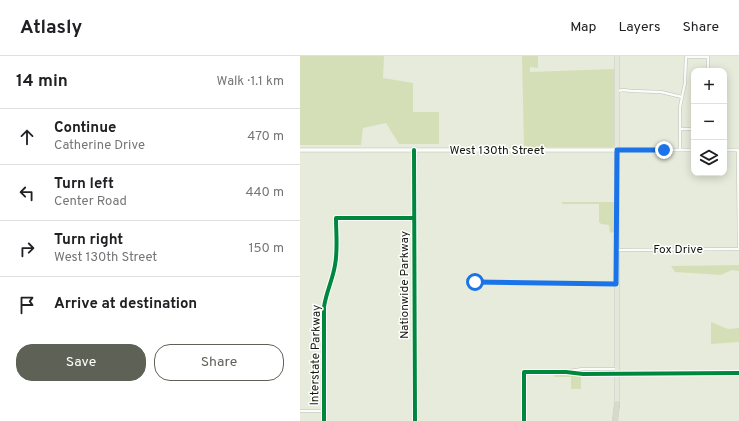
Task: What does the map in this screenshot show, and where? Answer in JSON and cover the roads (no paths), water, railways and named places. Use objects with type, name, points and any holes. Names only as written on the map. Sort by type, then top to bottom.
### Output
[{"type":"highway","points":[[616,421],[617,404]]},
{"type":"main road","points":[[617,56],[617,404]]},
{"type":"main road","name":"West 130th Street","points":[[300,150],[617,150]]},
{"type":"street","points":[[680,149],[680,107],[685,83],[686,56],[708,56],[708,68]]},
{"type":"street","points":[[618,91],[661,92],[682,97]]},
{"type":"street","points":[[680,129],[691,129]]},
{"type":"street","name":"Nationwide Parkway","points":[[414,150],[415,421]]},
{"type":"street","name":"West 130th Street","points":[[617,150],[691,150]]},
{"type":"street","points":[[727,150],[739,150],[739,249]]},
{"type":"street","name":"Interstate Parkway","points":[[324,421],[324,307],[325,298],[334,272],[336,259],[336,218],[414,218]]},
{"type":"street","name":"Fox Drive","points":[[616,250],[739,249]]},
{"type":"street","points":[[475,282],[616,284]]},
{"type":"street","points":[[524,421],[524,372],[566,372],[583,374],[617,371],[739,373]]},
{"type":"street","points":[[300,411],[324,411]]}]
